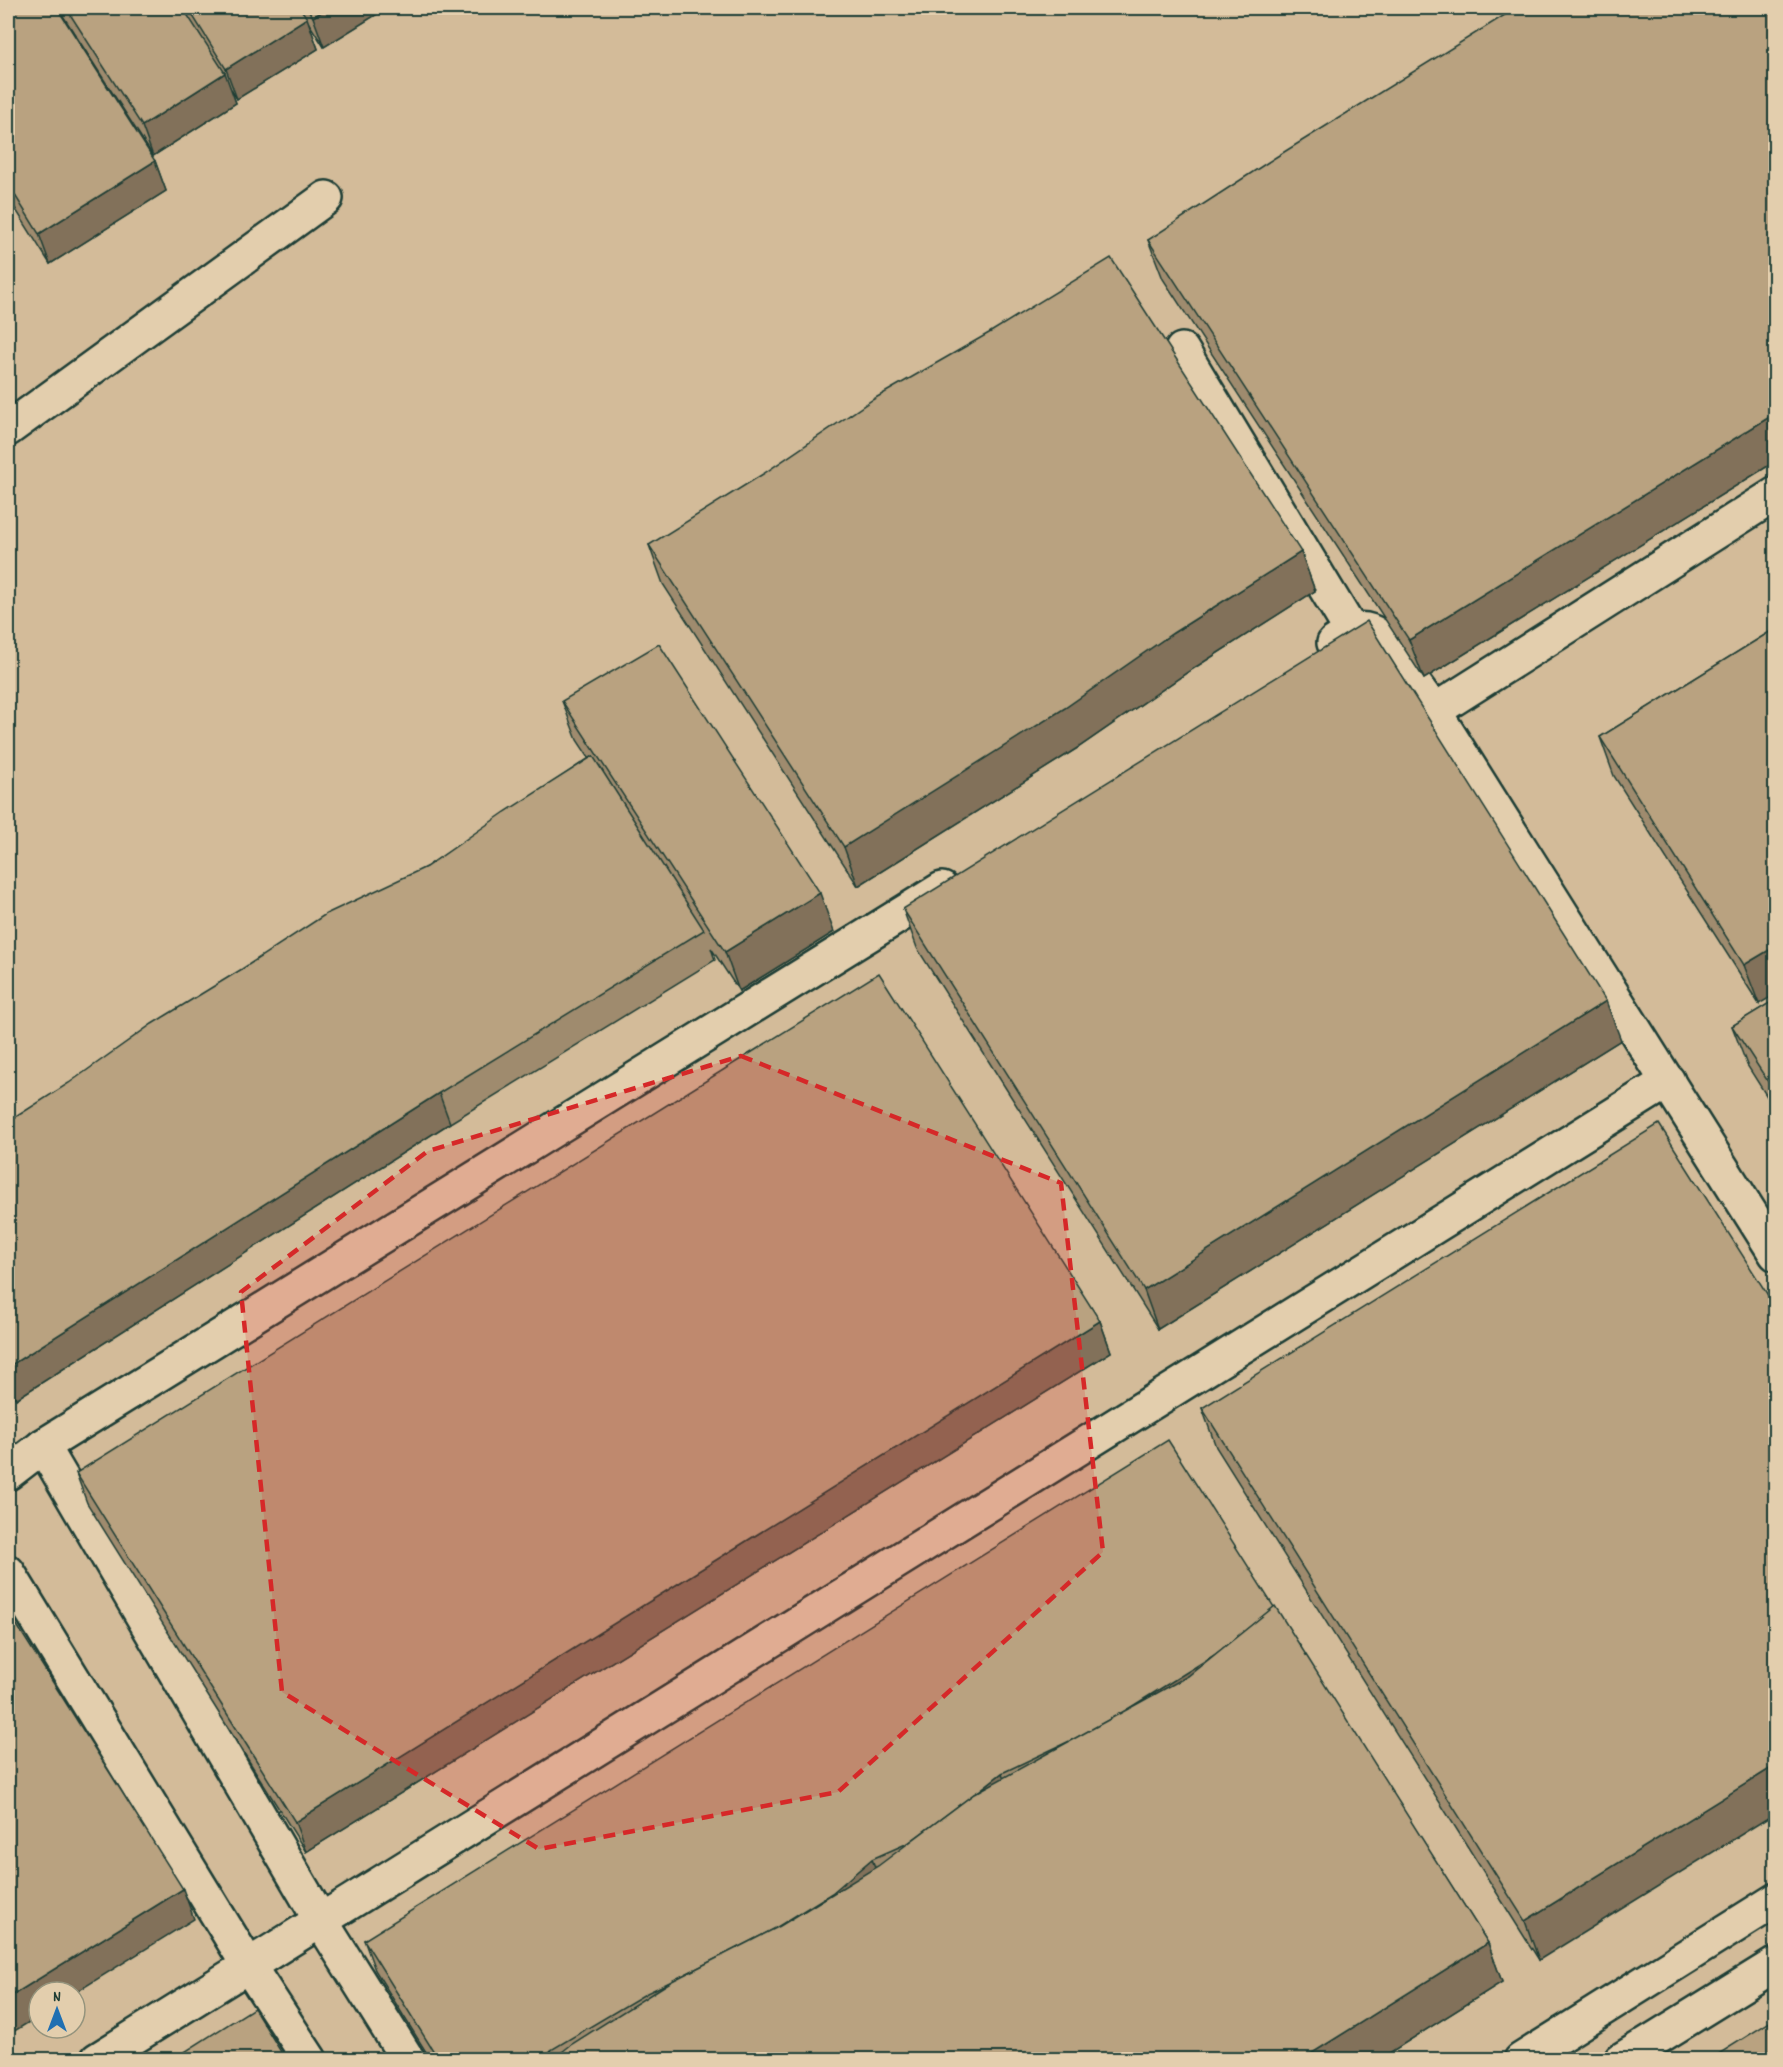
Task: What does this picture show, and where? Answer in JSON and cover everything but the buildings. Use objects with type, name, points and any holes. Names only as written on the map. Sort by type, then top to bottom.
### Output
[{"type":"lane","points":[[8,429],[326,198]]},
{"type":"lane","points":[[1182,350],[1352,632]]},
{"type":"lane","points":[[1434,711],[1776,494]]},
{"type":"lane","points":[[1308,659],[1360,629],[1370,630],[1379,636],[1434,711],[1776,1254]]},
{"type":"lane","points":[[8,1473],[43,1446],[966,874]]},
{"type":"lane","points":[[97,2060],[1668,1081]]},
{"type":"lane","points":[[43,1446],[321,1921],[408,2060]]},
{"type":"lane","points":[[8,1572],[248,1965],[310,2060]]},
{"type":"lane","points":[[1534,2056],[1776,1900]]},
{"type":"lane","points":[[1621,2060],[1776,1964]]},
{"type":"highlighted area","points":[[741,1056],[1061,1183],[1103,1552],[838,1792],[539,1849],[282,1692],[241,1292],[428,1151]]},
{"type":"shaded area","points":[[8,8],[1775,8],[1775,2059],[8,2060]]}]
